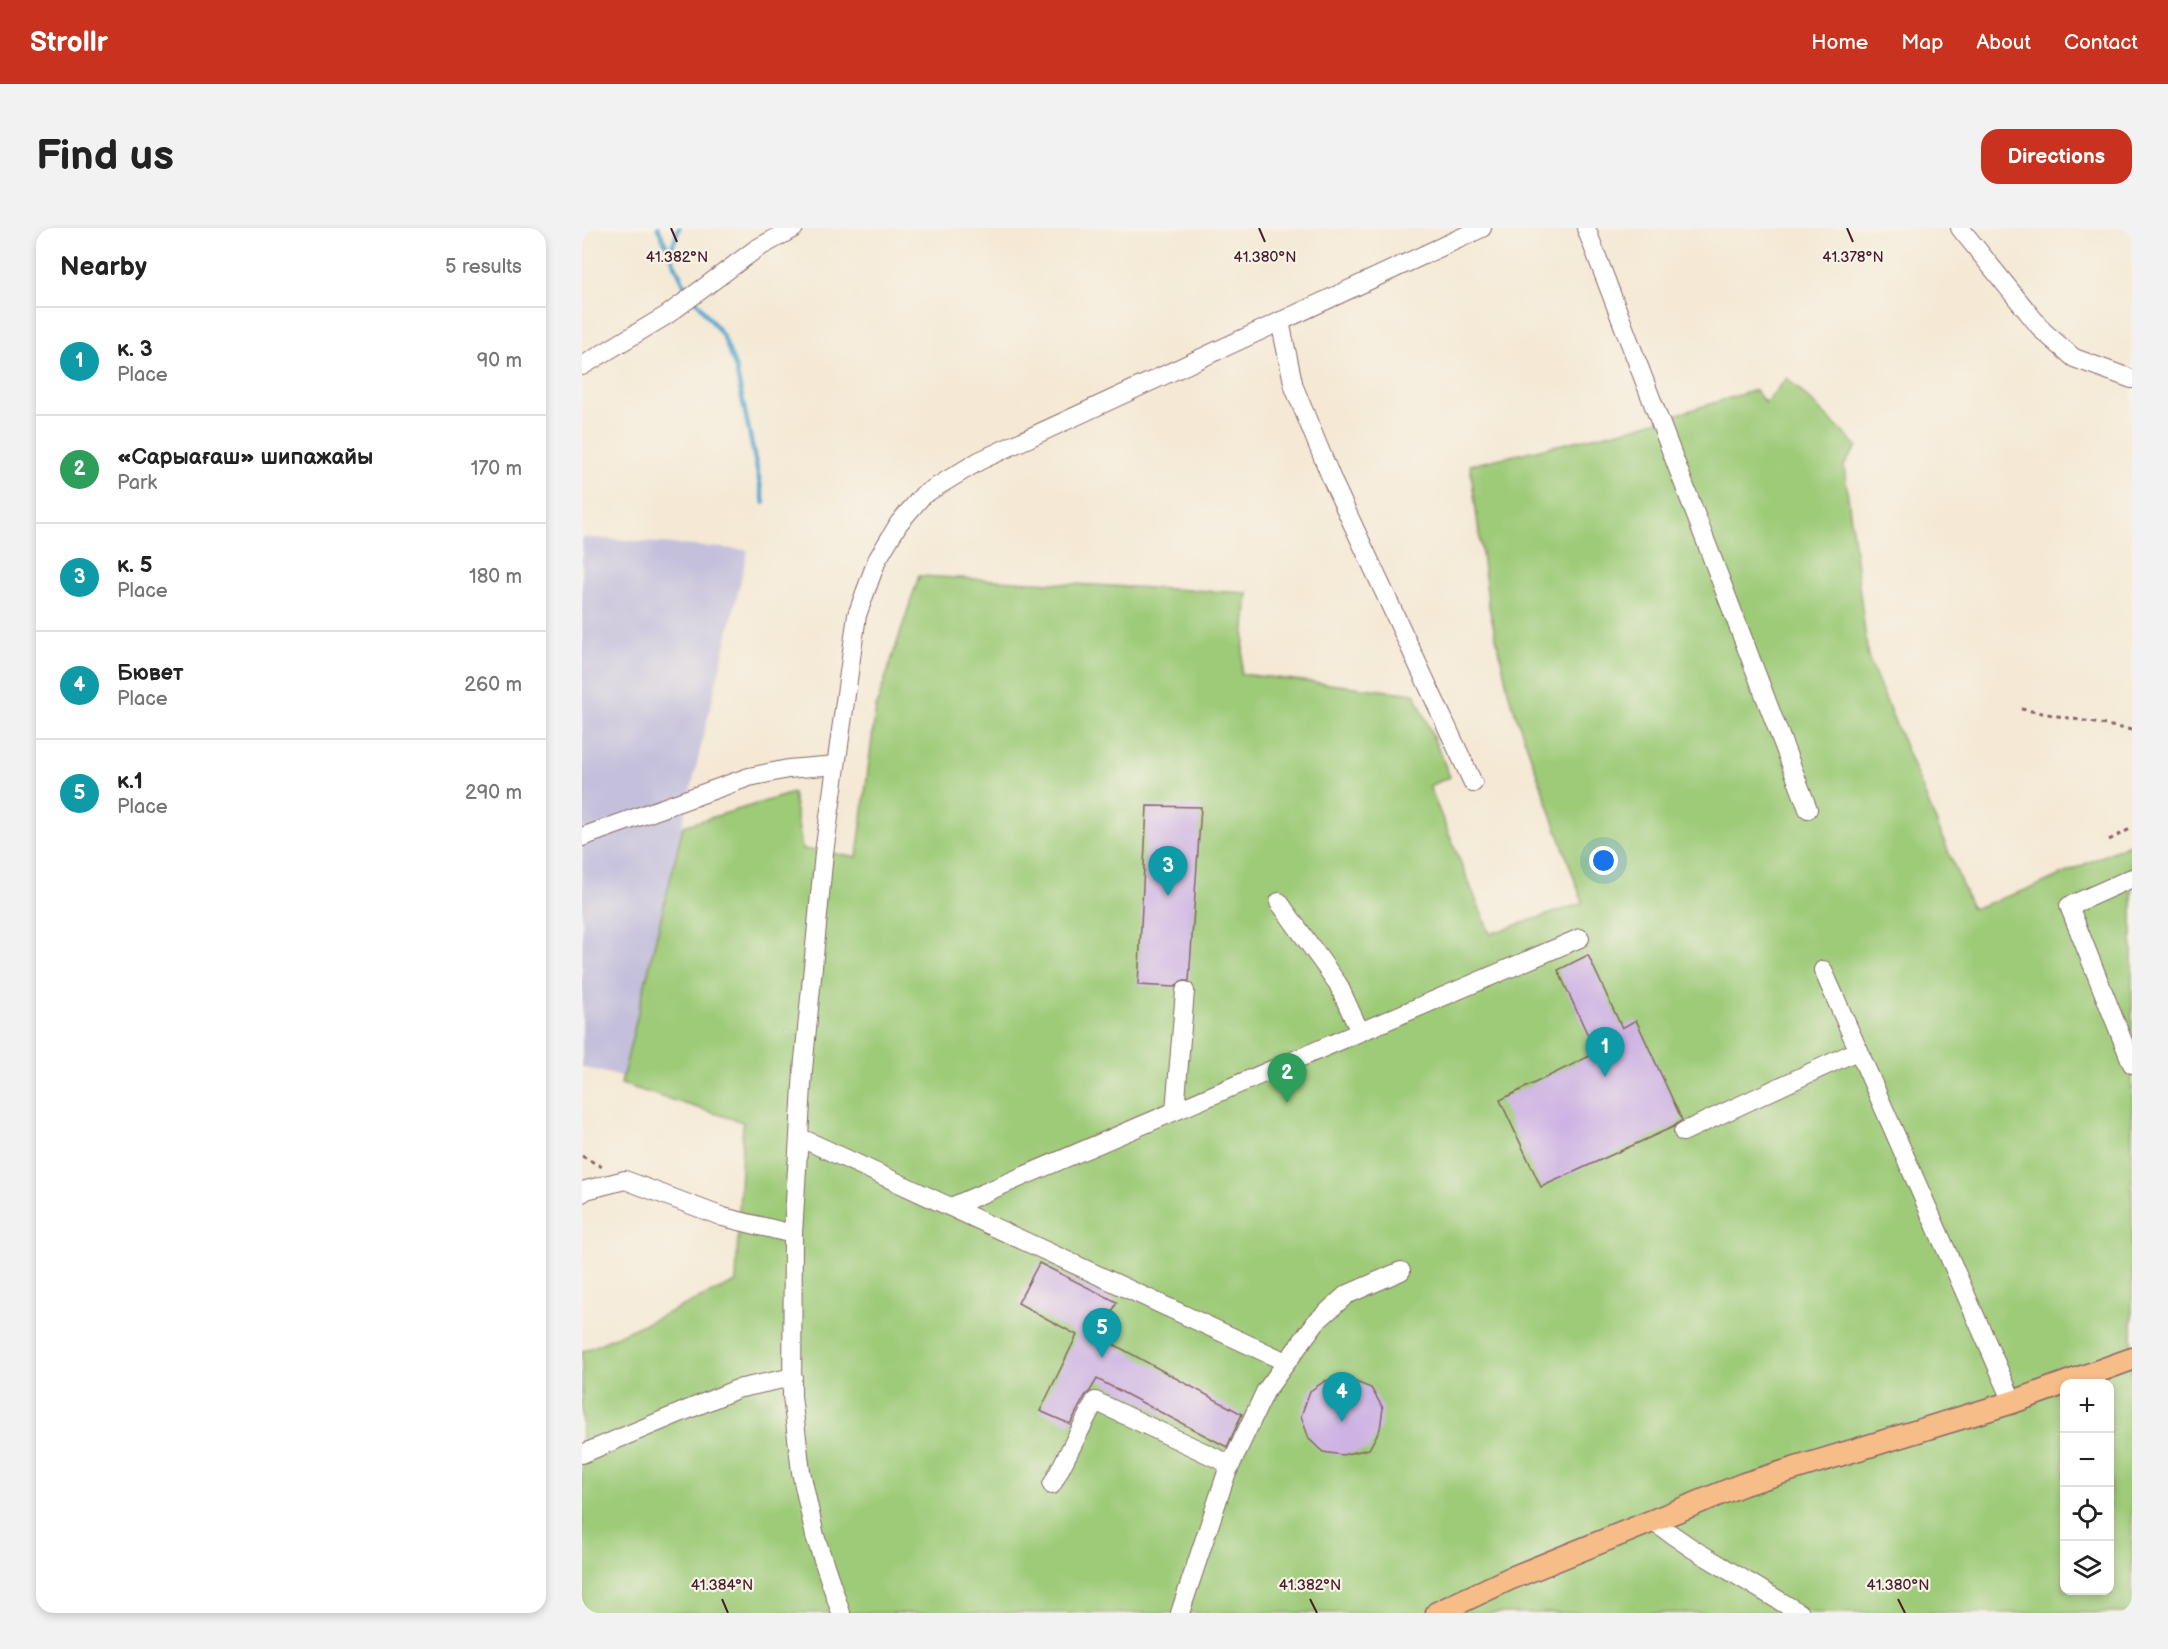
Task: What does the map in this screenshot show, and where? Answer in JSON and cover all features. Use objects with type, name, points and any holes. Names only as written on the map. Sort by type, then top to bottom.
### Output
[{"type":"main road","points":[[1437,1613],[1509,1579],[1744,1484],[2013,1401],[2132,1359]]},
{"type":"street","points":[[582,366],[667,315],[756,249],[794,228]]},
{"type":"street","points":[[841,1613],[815,1536],[801,1472],[792,1396],[793,1234],[803,1070],[824,853],[857,615],[877,560],[899,523],[923,495],[979,461],[1482,228]]},
{"type":"street","points":[[1586,228],[1808,809]]},
{"type":"street","points":[[1960,228],[2043,331],[2074,358],[2132,379]]},
{"type":"street","points":[[1280,321],[1294,387],[1333,482],[1473,783]]},
{"type":"street","points":[[582,837],[749,777],[789,769],[836,765]]},
{"type":"street","points":[[2132,878],[2069,906],[2132,1064]]},
{"type":"street","points":[[1279,902],[1338,984],[1360,1032]]},
{"type":"street","points":[[951,1207],[1580,938]]},
{"type":"street","points":[[1823,970],[2013,1401]]},
{"type":"street","points":[[1174,1111],[1185,991]]},
{"type":"street","points":[[1683,1132],[1858,1050]]},
{"type":"street","points":[[799,1137],[1286,1362]]},
{"type":"street","points":[[582,1193],[625,1180],[723,1218],[793,1234]]},
{"type":"street","points":[[1180,1613],[1231,1465],[1265,1392],[1316,1322],[1346,1295],[1401,1271]]},
{"type":"street","points":[[582,1454],[737,1389],[793,1377]]},
{"type":"street","points":[[1052,1485],[1095,1401],[1231,1465]]},
{"type":"street","points":[[1652,1521],[1693,1549],[1800,1613]]},
{"type":"path","points":[[2021,709],[2132,730]]},
{"type":"path","points":[[2109,840],[2132,828]]},
{"type":"shaded area","points":[[582,537],[748,550],[622,1077],[582,1067]]},
{"type":"green space","points":[[1787,378],[1857,446],[1844,465],[1868,657],[1972,909],[2034,887],[2132,843],[2132,1613],[582,1613],[582,1352],[736,1282],[743,1122],[621,1084],[683,826],[793,793],[802,849],[857,857],[876,707],[919,576],[1248,593],[1241,674],[1415,694],[1450,777],[1429,786],[1490,934],[1583,903],[1510,698],[1489,607],[1470,465],[1633,428],[1755,390],[1765,403]]},
{"type":"building","points":[[1147,806],[1201,807],[1189,981],[1181,981],[1175,987],[1138,985]]},
{"type":"building","points":[[1588,955],[1622,1028],[1636,1020],[1682,1120],[1673,1127],[1541,1187],[1500,1100],[1596,1053],[1558,970]]},
{"type":"building","points":[[1039,1263],[1117,1302],[1100,1337],[1242,1414],[1227,1447],[1097,1379],[1070,1424],[1040,1411],[1077,1335],[1018,1303]]},
{"type":"building","points":[[1346,1378],[1371,1388],[1383,1408],[1380,1429],[1369,1449],[1342,1455],[1323,1452],[1309,1439],[1301,1416],[1310,1391],[1325,1381]]},
{"type":"waterway","points":[[658,228],[690,292]]},
{"type":"waterway","points":[[670,253],[679,228]]},
{"type":"waterway","points":[[695,299],[723,336],[736,369],[764,503]]},
{"type":"place","name":"к. 5","points":[[1168,896]]},
{"type":"place","name":"к. 3","points":[[1605,1077]]},
{"type":"place","name":"«Сарыағаш» шипажайы","points":[[1287,1103]]},
{"type":"place","name":"к.1","points":[[1102,1358]]},
{"type":"place","name":"Бювет","points":[[1342,1422]]}]
